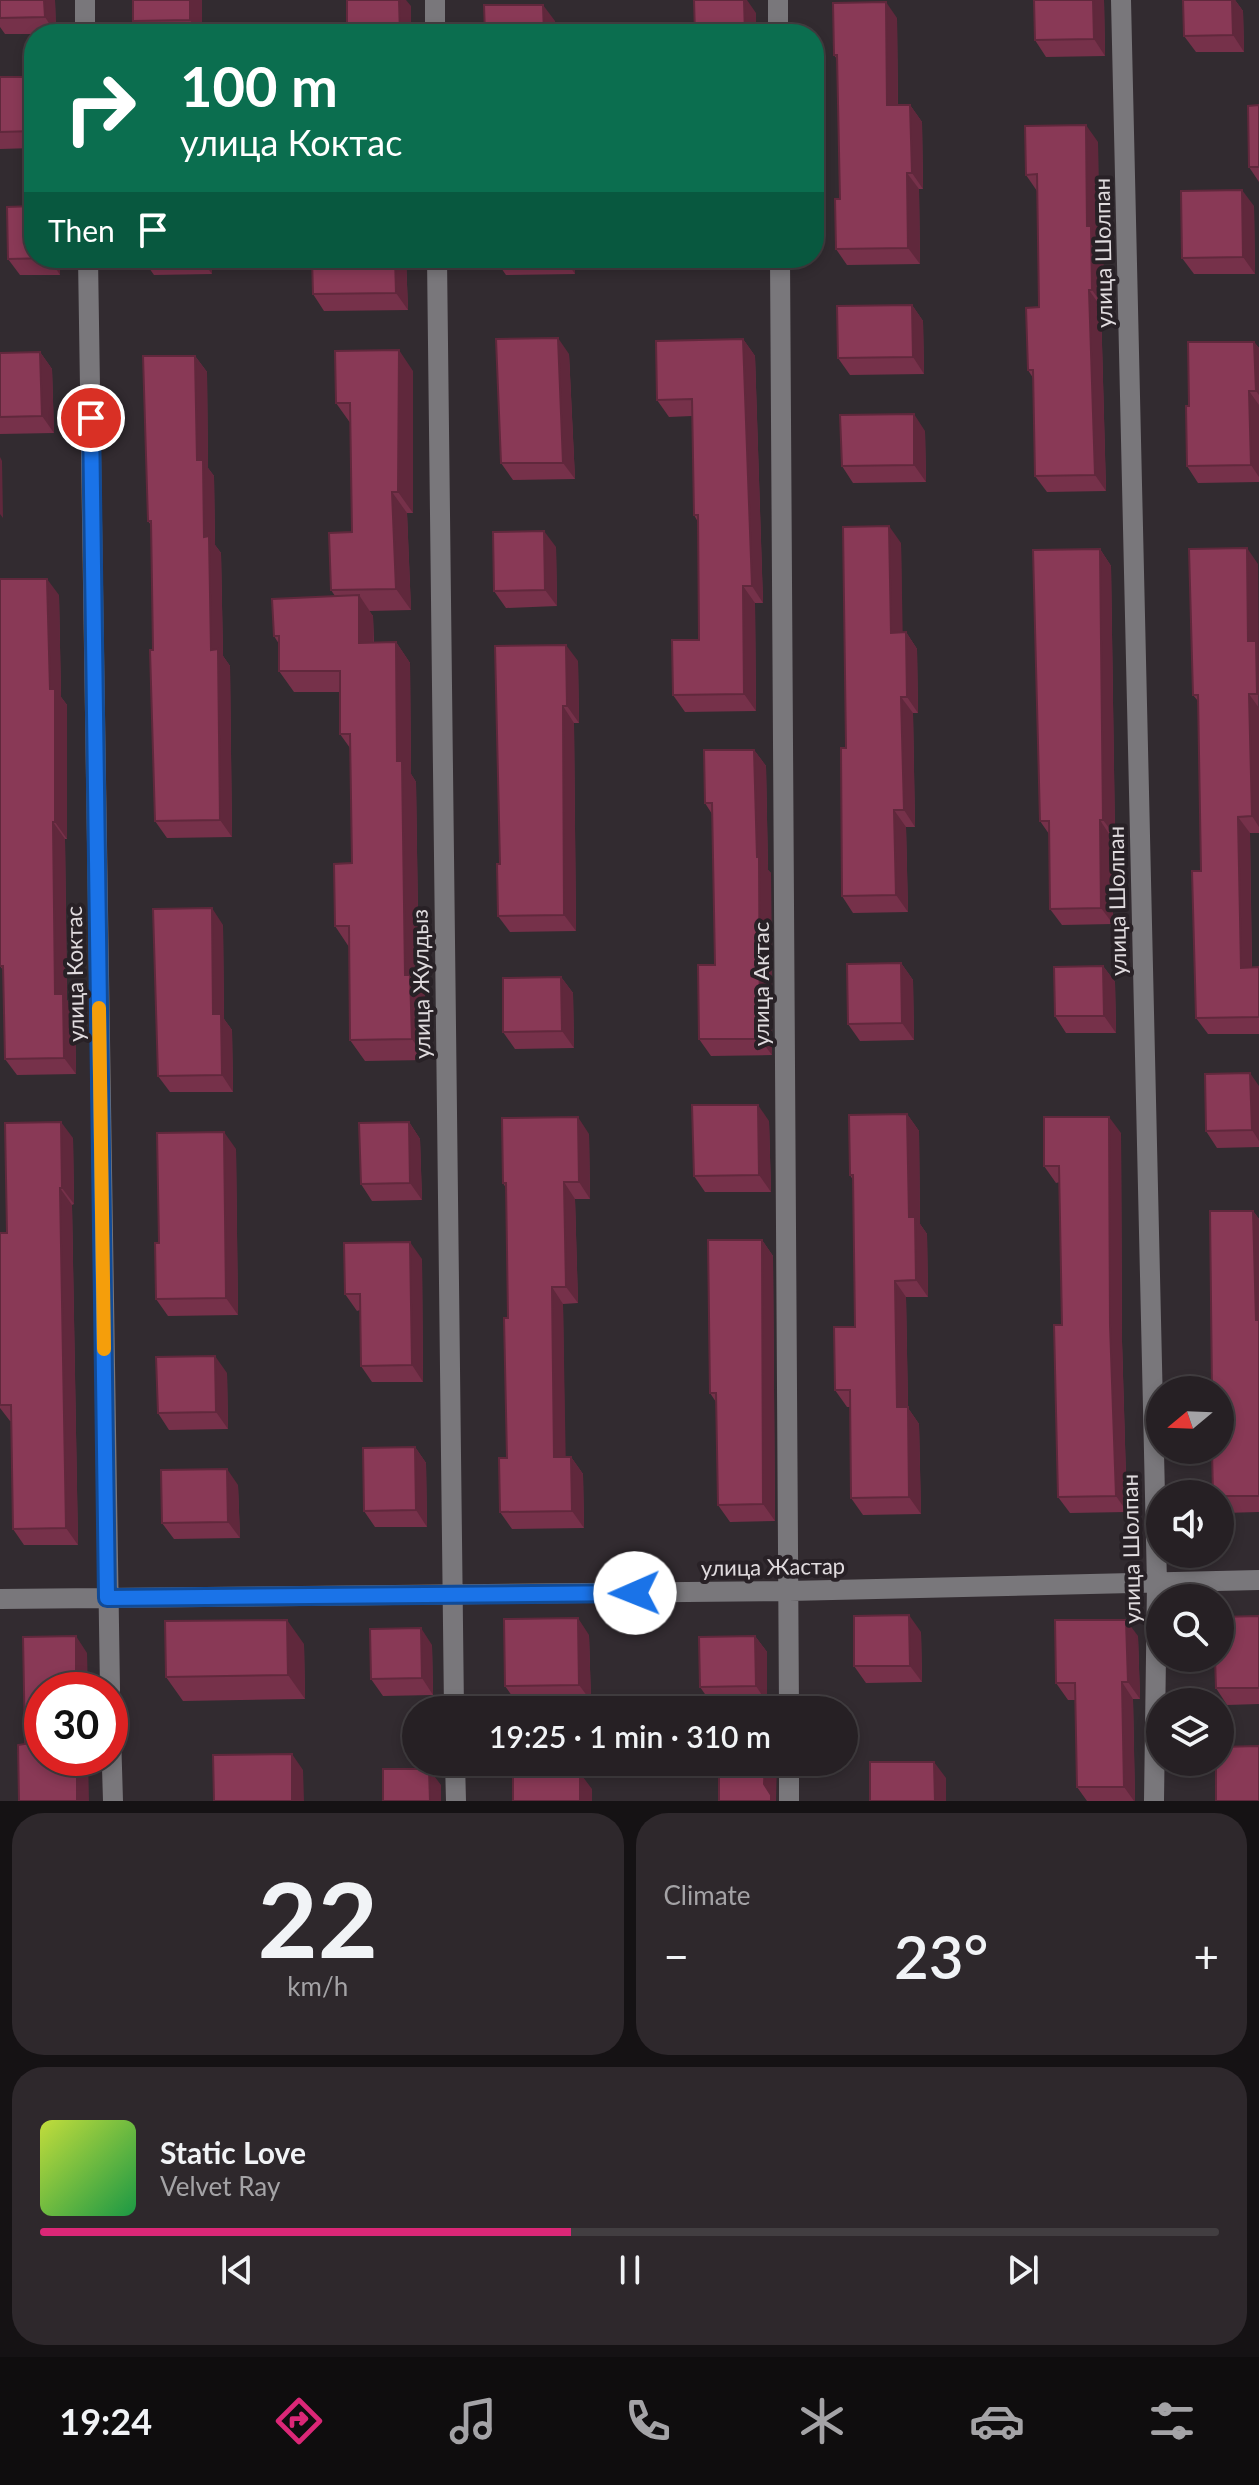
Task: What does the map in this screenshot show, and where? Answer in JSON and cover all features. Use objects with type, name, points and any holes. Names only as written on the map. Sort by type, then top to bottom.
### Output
[{"type":"street","points":[[85,0],[85,24]]},
{"type":"street","points":[[435,0],[435,24]]},
{"type":"street","points":[[778,0],[778,24]]},
{"type":"street","name":"улица Шолпан","points":[[1121,0],[1157,1584]]},
{"type":"street","name":"улица Коктас","points":[[88,268],[109,1672]]},
{"type":"street","name":"улица Жулдыз","points":[[437,268],[454,1696]]},
{"type":"street","name":"улица Актас","points":[[780,268],[789,1696]]},
{"type":"street","name":"улица Жастар","points":[[1157,1584],[1259,1580]]},
{"type":"street","name":"улица Жастар","points":[[0,1599],[1146,1584]]},
{"type":"street","name":"улица Шолпан","points":[[1154,1801],[1156,1672]]},
{"type":"street","points":[[112,1776],[113,1801]]},
{"type":"street","points":[[455,1776],[456,1801]]},
{"type":"street","points":[[789,1776],[789,1801]]},
{"type":"building","points":[[0,0],[44,0],[45,17],[0,18]]},
{"type":"building","points":[[133,0],[190,0],[190,20],[133,21]]},
{"type":"building","points":[[347,0],[399,0],[400,24],[347,24]]},
{"type":"building","points":[[694,0],[744,0],[745,24],[695,24]]},
{"type":"building","points":[[1034,0],[1093,0],[1094,39],[1035,40]]},
{"type":"building","points":[[1183,0],[1232,0],[1233,35],[1184,36]]},
{"type":"building","points":[[886,2],[887,105],[910,105],[912,173],[907,173],[908,248],[836,249],[835,199],[840,199],[833,3]]},
{"type":"building","points":[[484,5],[543,5],[544,24],[485,24]]},
{"type":"building","points":[[0,77],[24,77],[24,131],[0,132]]},
{"type":"building","points":[[1259,105],[1259,167],[1249,167],[1248,106]]},
{"type":"building","points":[[1086,125],[1087,226],[1091,226],[1092,290],[1089,290],[1095,475],[1035,476],[1033,370],[1028,370],[1026,308],[1039,307],[1037,174],[1026,175],[1025,126]]},
{"type":"building","points":[[1242,190],[1243,257],[1182,258],[1181,191]]},
{"type":"building","points":[[24,206],[24,259],[8,259],[7,207]]},
{"type":"building","points":[[312,268],[395,268],[396,293],[313,294]]},
{"type":"building","points":[[912,305],[913,357],[838,358],[837,306]]},
{"type":"building","points":[[558,338],[563,463],[501,463],[496,339]]},
{"type":"building","points":[[743,339],[752,586],[743,586],[744,694],[673,695],[672,640],[699,640],[698,515],[694,515],[692,399],[657,400],[656,341]]},
{"type":"building","points":[[1188,342],[1254,342],[1256,391],[1249,391],[1251,465],[1187,466]]},
{"type":"building","points":[[399,350],[398,492],[392,492],[396,589],[331,590],[329,533],[352,532],[350,403],[336,403],[335,351]]},
{"type":"building","points":[[40,352],[42,416],[0,417],[0,353]]},
{"type":"building","points":[[143,356],[195,356],[197,460],[203,460],[204,537],[209,536],[211,650],[218,649],[220,820],[155,821],[150,650],[153,650],[151,521],[148,521]]},
{"type":"building","points":[[914,414],[914,465],[842,466],[840,415]]},
{"type":"building","points":[[889,526],[891,633],[906,632],[907,697],[901,697],[904,810],[894,810],[896,895],[842,896],[841,748],[846,748],[843,527]]},
{"type":"building","points":[[544,531],[545,590],[494,591],[493,532]]},
{"type":"building","points":[[1247,548],[1248,641],[1256,641],[1257,694],[1249,694],[1252,816],[1238,817],[1241,968],[1259,967],[1259,1017],[1196,1018],[1192,871],[1201,871],[1198,695],[1193,695],[1189,549]]},
{"type":"building","points":[[1100,549],[1101,908],[1050,909],[1049,821],[1040,821],[1033,550]]},
{"type":"building","points":[[0,579],[47,579],[50,689],[55,689],[55,994],[63,994],[64,1058],[5,1059],[3,966],[0,966]]},
{"type":"building","points":[[359,595],[359,643],[396,642],[397,761],[402,761],[405,975],[410,975],[412,1039],[350,1040],[349,926],[335,926],[334,864],[352,863],[350,734],[340,734],[340,671],[279,671],[279,636],[274,636],[272,599]]},
{"type":"building","points":[[566,645],[567,706],[563,706],[564,915],[498,916],[497,864],[500,864],[495,646]]},
{"type":"building","points":[[704,750],[754,750],[759,857],[760,1039],[699,1039],[698,965],[715,965],[712,803],[705,803]]},
{"type":"building","points":[[212,908],[213,1014],[221,1014],[222,1075],[158,1076],[153,909]]},
{"type":"building","points":[[901,963],[902,1023],[848,1024],[847,964]]},
{"type":"building","points":[[1103,966],[1104,1016],[1055,1016],[1054,967]]},
{"type":"building","points":[[561,977],[562,1031],[503,1032],[503,978]]},
{"type":"building","points":[[1250,1073],[1252,1130],[1206,1131],[1205,1074]]},
{"type":"building","points":[[692,1105],[758,1105],[759,1175],[694,1176]]},
{"type":"building","points":[[907,1114],[909,1217],[915,1217],[916,1280],[895,1281],[897,1407],[908,1407],[909,1497],[851,1498],[850,1390],[835,1390],[834,1327],[855,1327],[849,1115]]},
{"type":"building","points":[[578,1117],[579,1182],[564,1182],[566,1287],[552,1287],[554,1457],[571,1457],[572,1511],[500,1512],[499,1458],[507,1458],[504,1318],[508,1318],[502,1118]]},
{"type":"building","points":[[1044,1117],[1109,1117],[1110,1325],[1116,1496],[1058,1497],[1054,1325],[1062,1325],[1059,1166],[1044,1166]]},
{"type":"building","points":[[61,1122],[66,1528],[13,1529],[11,1405],[0,1405],[0,1233],[7,1233],[5,1123]]},
{"type":"building","points":[[409,1122],[410,1183],[361,1184],[359,1123]]},
{"type":"building","points":[[224,1132],[226,1298],[156,1299],[155,1243],[159,1243],[157,1133]]},
{"type":"building","points":[[1210,1211],[1253,1211],[1256,1320],[1259,1320],[1259,1496],[1234,1496],[1234,1480],[1213,1480],[1212,1464],[1234,1464],[1234,1376],[1212,1376]]},
{"type":"building","points":[[708,1240],[762,1240],[763,1504],[718,1505],[716,1393],[710,1393]]},
{"type":"building","points":[[410,1242],[412,1365],[361,1366],[360,1294],[345,1294],[344,1243]]},
{"type":"building","points":[[215,1356],[216,1412],[158,1413],[156,1357]]},
{"type":"building","points":[[415,1447],[416,1510],[364,1511],[363,1448]]},
{"type":"building","points":[[227,1469],[228,1522],[162,1523],[161,1470]]},
{"type":"building","points":[[909,1615],[910,1666],[854,1666],[854,1616]]},
{"type":"building","points":[[1259,1616],[1259,1688],[1216,1688],[1215,1672],[1234,1672],[1234,1617]]},
{"type":"building","points":[[578,1618],[579,1685],[505,1686],[504,1619]]},
{"type":"building","points":[[287,1620],[288,1675],[166,1677],[165,1621]]},
{"type":"building","points":[[1055,1620],[1126,1620],[1128,1682],[1122,1682],[1124,1787],[1077,1787],[1075,1683],[1056,1683]]},
{"type":"building","points":[[421,1628],[422,1678],[371,1679],[370,1629]]},
{"type":"building","points":[[76,1636],[76,1672],[24,1672],[24,1690],[23,1637]]},
{"type":"building","points":[[755,1636],[756,1686],[700,1687],[699,1637]]},
{"type":"building","points":[[24,1744],[24,1776],[77,1776],[77,1801],[19,1801],[18,1745]]},
{"type":"building","points":[[1259,1746],[1259,1801],[1216,1801],[1216,1776],[1234,1776],[1234,1747]]},
{"type":"building","points":[[292,1754],[292,1801],[214,1801],[213,1755]]},
{"type":"building","points":[[870,1762],[934,1762],[935,1801],[870,1801]]},
{"type":"building","points":[[383,1769],[402,1769],[402,1776],[429,1776],[430,1801],[383,1801]]},
{"type":"building","points":[[513,1776],[580,1776],[580,1801],[513,1801]]},
{"type":"building","points":[[719,1776],[764,1776],[764,1784],[771,1795],[771,1801],[719,1801]]},
{"type":"slow traffic","points":[[99,1008],[104,1349]]},
{"type":"route","points":[[91,418],[107,1598],[635,1593]]}]
